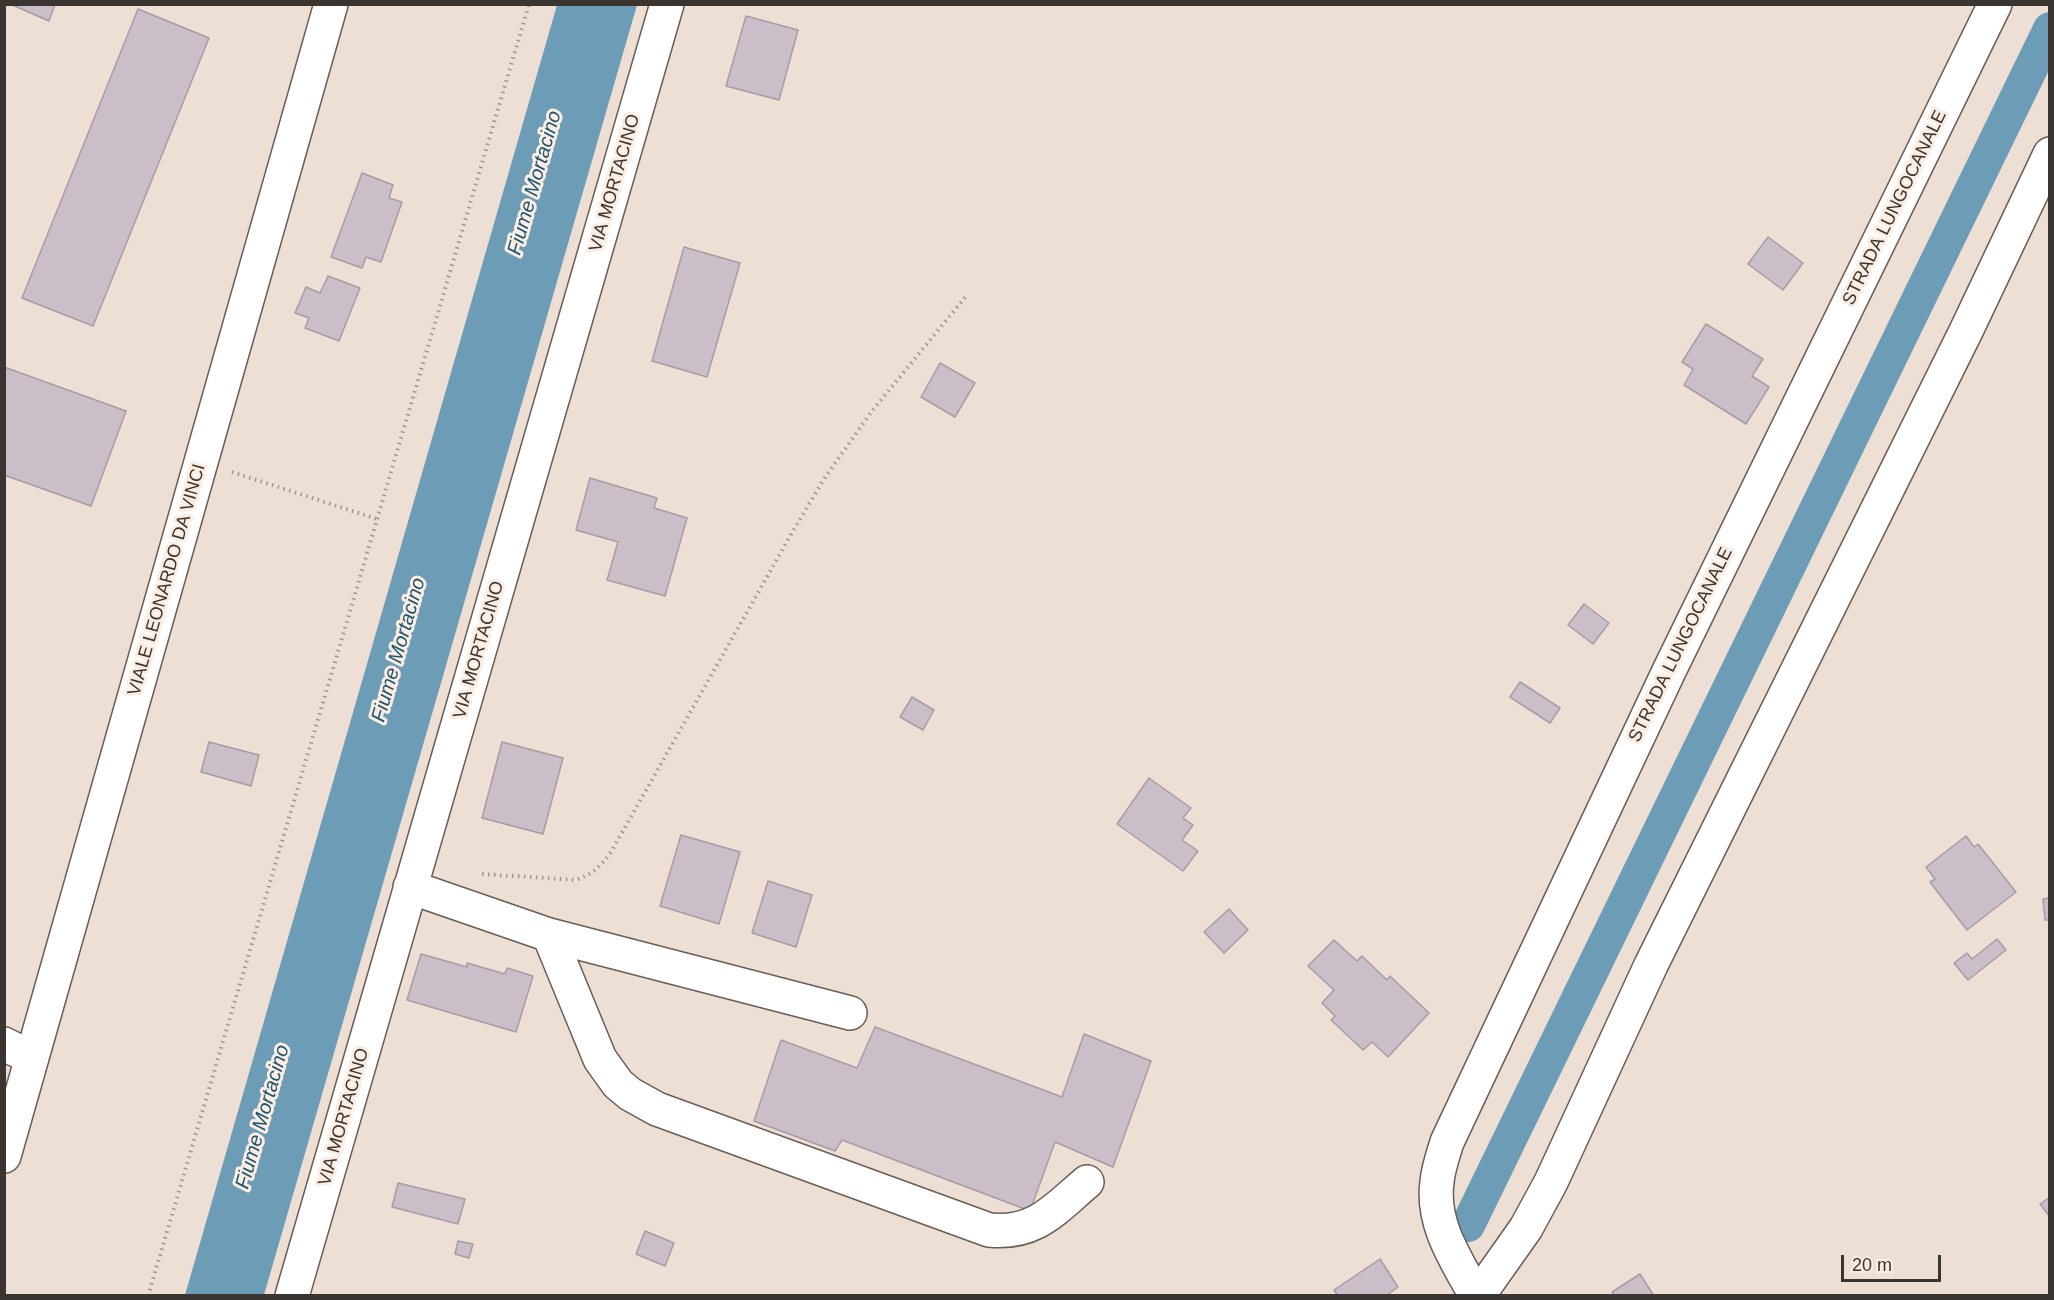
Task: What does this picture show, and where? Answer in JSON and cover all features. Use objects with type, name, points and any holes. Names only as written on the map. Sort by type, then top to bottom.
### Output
[{"type":"street","name":"VIALE LEONARDO DA VINCI","points":[[4,1156],[18,1051],[201,461],[331,4]]},
{"type":"street","name":"VIA MORTACINO","points":[[292,1296],[667,4]]},
{"type":"street","name":"STRADA LUNGOCANALE","points":[[1477,1296],[1446,1238],[1438,1214],[1436,1184],[1447,1142],[1693,621],[1995,4]]},
{"type":"street","points":[[1477,1296],[1526,1228],[1551,1182],[1650,965],[1966,331],[2049,154]]},
{"type":"street","points":[[410,887],[549,935],[850,1013]]},
{"type":"street","points":[[549,935],[600,1059],[618,1084],[630,1094],[657,1109],[989,1230],[1017,1230],[1029,1226],[1053,1212],[1087,1182]]},
{"type":"path","points":[[148,1296],[529,4]]},
{"type":"path","points":[[474,873],[567,880],[589,875],[602,864],[611,852],[824,479],[872,411],[967,295]]},
{"type":"path","points":[[201,461],[377,519]]},
{"type":"water","name":"Fiume Mortacino","points":[[557,5],[637,5],[264,1295],[185,1295]]},
{"type":"building","points":[[10,4],[55,4],[49,21]]},
{"type":"building","points":[[138,9],[209,38],[93,326],[22,298]]},
{"type":"building","points":[[746,16],[798,30],[779,100],[726,86]]},
{"type":"building","points":[[362,173],[393,185],[389,198],[402,202],[381,262],[366,257],[362,268],[331,257]]},
{"type":"building","points":[[1768,237],[1803,263],[1783,290],[1748,264]]},
{"type":"building","points":[[684,247],[740,263],[707,377],[652,361]]},
{"type":"building","points":[[328,276],[360,288],[339,341],[305,328],[309,318],[295,313],[306,287],[320,293]]},
{"type":"building","points":[[1706,324],[1763,359],[1752,376],[1769,387],[1746,424],[1684,385],[1693,369],[1682,362]]},
{"type":"building","points":[[940,363],[975,383],[955,417],[921,397]]},
{"type":"building","points":[[4,367],[126,411],[91,506],[4,475]]},
{"type":"building","points":[[590,478],[657,498],[654,508],[687,518],[665,596],[607,580],[618,542],[576,530]]},
{"type":"building","points":[[1584,604],[1609,623],[1593,644],[1568,625]]},
{"type":"building","points":[[1520,682],[1560,708],[1550,723],[1510,697]]},
{"type":"building","points":[[912,697],[934,710],[923,730],[900,717]]},
{"type":"building","points":[[209,742],[259,755],[251,786],[201,772]]},
{"type":"building","points":[[502,742],[563,758],[543,834],[482,818]]},
{"type":"building","points":[[1149,778],[1191,808],[1183,818],[1193,825],[1182,840],[1198,851],[1183,871],[1117,824]]},
{"type":"building","points":[[681,835],[740,852],[719,924],[660,906]]},
{"type":"building","points":[[1966,836],[1974,847],[1978,844],[2016,892],[1967,930],[1930,882],[1935,879],[1926,867]]},
{"type":"building","points":[[768,881],[812,895],[796,947],[752,933]]},
{"type":"building","points":[[2050,898],[2050,920],[2045,920],[2043,899]]},
{"type":"building","points":[[1229,909],[1248,930],[1224,953],[1204,932]]},
{"type":"building","points":[[1997,939],[2006,950],[1968,980],[1954,963],[1967,953],[1972,959]]},
{"type":"building","points":[[1334,940],[1357,961],[1362,956],[1387,980],[1390,976],[1429,1013],[1388,1057],[1372,1042],[1363,1050],[1331,1020],[1335,1016],[1322,1003],[1334,990],[1308,966]]},
{"type":"building","points":[[421,954],[467,967],[467,963],[505,974],[507,968],[533,976],[516,1032],[407,1000]]},
{"type":"building","points":[[875,1027],[1062,1097],[1084,1034],[1151,1061],[1113,1167],[1055,1142],[1030,1211],[842,1140],[835,1151],[754,1121],[781,1040],[857,1068]]},
{"type":"building","points":[[398,1183],[465,1199],[458,1224],[392,1207]]},
{"type":"building","points":[[2050,1197],[2050,1217],[2040,1204]]},
{"type":"building","points":[[645,1231],[674,1243],[665,1266],[636,1254]]},
{"type":"building","points":[[458,1241],[473,1244],[469,1258],[455,1254]]},
{"type":"building","points":[[1380,1259],[1398,1287],[1386,1296],[1338,1296],[1334,1290]]},
{"type":"building","points":[[1640,1274],[1654,1296],[1615,1296],[1612,1292]]},
{"type":"waterway","points":[[1468,1225],[2050,29]]}]
